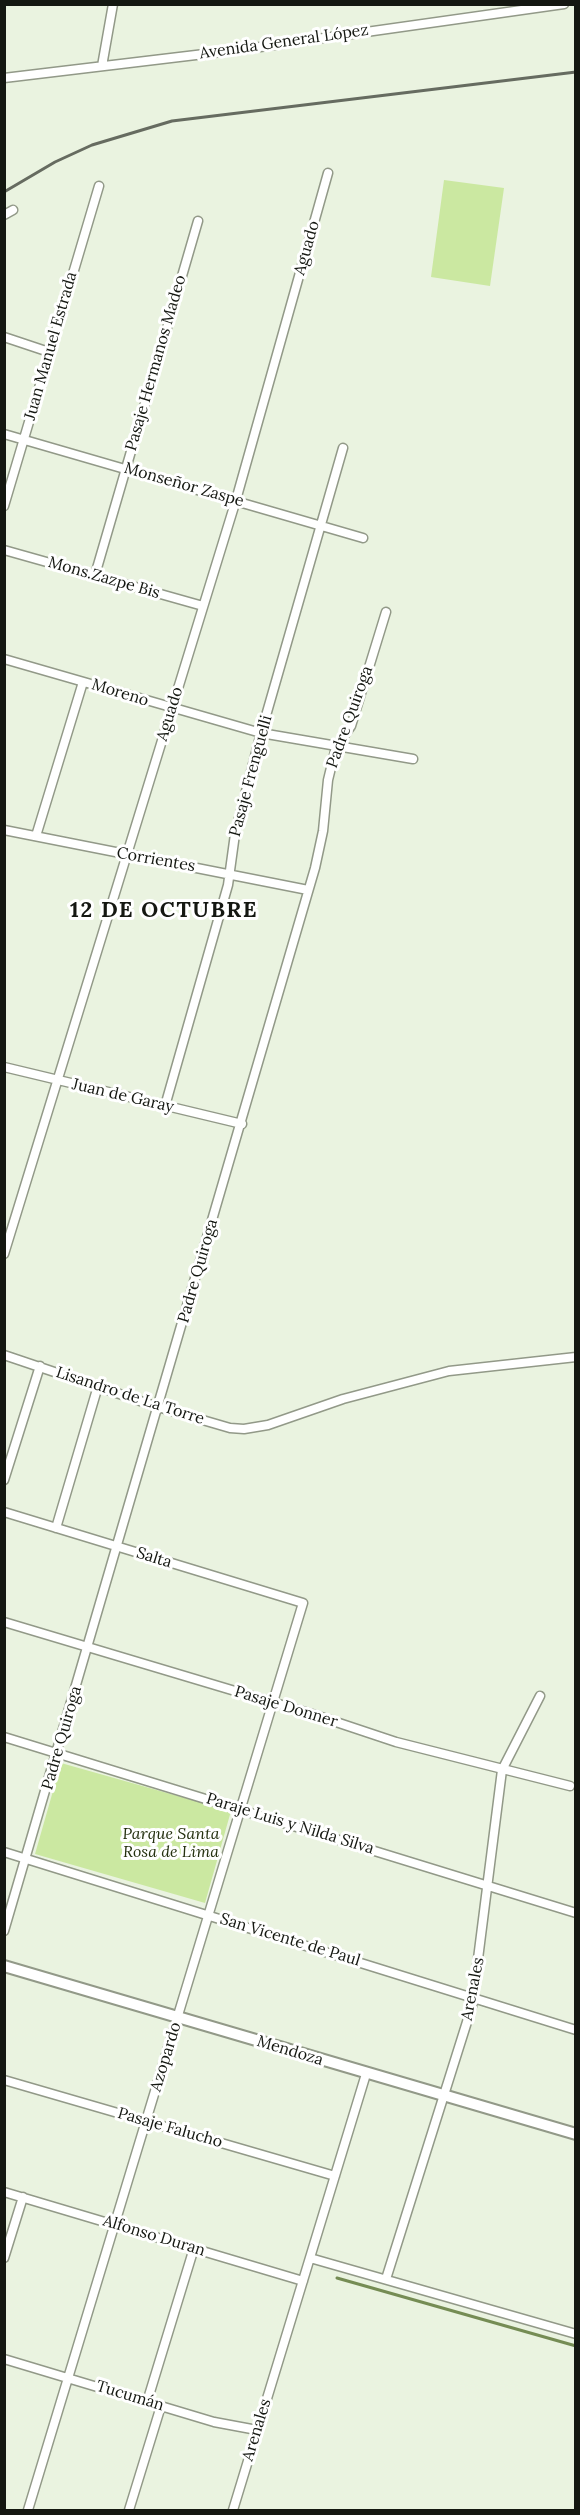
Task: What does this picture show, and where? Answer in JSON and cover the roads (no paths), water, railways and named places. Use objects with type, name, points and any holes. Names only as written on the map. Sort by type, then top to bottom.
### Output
[{"type":"street","points":[[102,66],[113,4]]},
{"type":"street","name":"Avenida General López","points":[[4,78],[564,4]]},
{"type":"street","name":"Aguado","points":[[4,1254],[236,500],[328,173]]},
{"type":"street","name":"Juan Manuel Estrada","points":[[4,506],[99,186]]},
{"type":"street","points":[[4,215],[13,210]]},
{"type":"street","name":"Pasaje Hermanos Madeo","points":[[94,575],[198,220]]},
{"type":"street","points":[[4,337],[49,352]]},
{"type":"street","name":"Monseñor Zaspe","points":[[4,434],[363,538]]},
{"type":"street","name":"Pasaje Frenguelli","points":[[165,1106],[228,885],[235,834],[261,733],[344,448]]},
{"type":"street","name":"Mons.Zazpe Bis","points":[[4,550],[203,606]]},
{"type":"street","name":"Padre Quiroga","points":[[4,1931],[242,1124],[308,890],[323,831],[328,780],[336,747],[351,726],[386,612]]},
{"type":"street","name":"Moreno","points":[[4,659],[261,733],[413,759]]},
{"type":"street","points":[[36,836],[83,682]]},
{"type":"street","name":"Corrientes","points":[[4,830],[308,890]]},
{"type":"street","name":"Juan de Garay","points":[[4,1067],[242,1124]]},
{"type":"street","name":"Lisandro de La Torre","points":[[4,1355],[158,1407],[230,1428],[256,1428],[344,1399],[450,1371],[576,1357]]},
{"type":"street","points":[[4,1480],[40,1366]]},
{"type":"street","points":[[56,1528],[98,1386]]},
{"type":"street","name":"Salta","points":[[4,1512],[303,1603]]},
{"type":"street","name":"Azopardo","points":[[28,2511],[303,1603]]},
{"type":"street","name":"Pasaje Donner","points":[[4,1622],[87,1649],[273,1702],[396,1742],[570,1786]]},
{"type":"street","name":"Arenales","points":[[386,2279],[474,1997],[502,1770],[540,1696]]},
{"type":"street","name":"Paraje Luis y Nilda Silva","points":[[4,1737],[576,1913]]},
{"type":"street","name":"San Vicente de Paul","points":[[4,1852],[576,2030]]},
{"type":"street","name":"Mendoza","points":[[4,1966],[576,2134]]},
{"type":"street","name":"Arenales","points":[[233,2511],[366,2074]]},
{"type":"street","name":"Pasaje Falucho","points":[[4,2080],[334,2176]]},
{"type":"street","name":"Alfonso Duran","points":[[4,2192],[303,2281]]},
{"type":"street","points":[[4,2258],[23,2198]]},
{"type":"street","points":[[147,2402],[194,2248]]},
{"type":"street","points":[[310,2258],[576,2334]]},
{"type":"street","name":"Tucumán","points":[[4,2359],[214,2422],[257,2430]]},
{"type":"street","points":[[129,2511],[161,2406]]},
{"type":"waterway","points":[[337,2278],[576,2346]]},
{"type":"railway","points":[[4,192],[55,162],[92,145],[172,121],[576,72]]},
{"type":"district","name":"12 DE OCTUBRE","points":[[164,911]]},
{"type":"park label","name":"Parque Santa Rosa de Lima","points":[[171,1843]]}]
